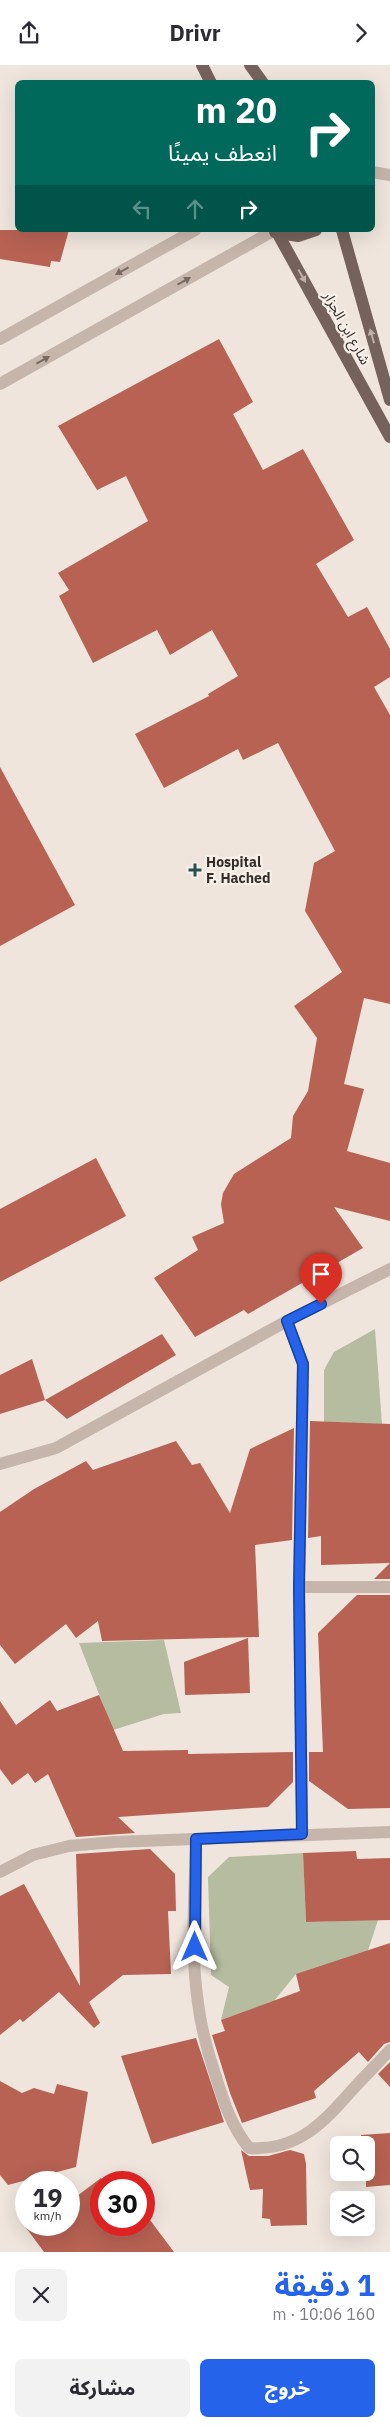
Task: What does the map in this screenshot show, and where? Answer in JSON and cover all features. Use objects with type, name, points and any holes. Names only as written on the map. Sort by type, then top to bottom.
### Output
[{"type":"main road","points":[[202,65],[210,80]]},
{"type":"main road","points":[[250,65],[261,80]]},
{"type":"main road","points":[[274,232],[298,236],[310,232]]},
{"type":"main road","name":"شارع ابن الجزار","points":[[274,232],[390,437]]},
{"type":"main road","name":"شارع ابن الجزار","points":[[343,232],[390,400]]},
{"type":"street","points":[[375,172],[390,175]]},
{"type":"street","points":[[0,339],[191,232]]},
{"type":"street","points":[[0,383],[274,232]]},
{"type":"street","points":[[0,1464],[56,1448],[287,1321],[390,1269]]},
{"type":"street","points":[[287,1321],[303,1364],[299,1587],[302,1834]]},
{"type":"street","points":[[299,1587],[390,1587]]},
{"type":"street","points":[[0,1872],[33,1855],[69,1846],[302,1834],[390,1832]]},
{"type":"street","points":[[196,1839],[195,1964],[198,2003],[206,2046],[224,2103],[236,2133],[249,2148],[260,2149],[290,2143],[308,2133],[326,2119],[390,2050]]},
{"type":"green space","points":[[375,1329],[382,1424],[324,1422],[324,1370],[334,1352]]},
{"type":"green space","points":[[164,1640],[181,1713],[164,1714],[113,1730],[79,1643]]},
{"type":"green space","points":[[303,1853],[306,1922],[378,1920],[359,1978],[296,1974],[274,2001],[221,2020],[229,1987],[211,1975],[208,1877],[229,1857]]},
{"type":"building","points":[[0,230],[15,230],[15,232],[68,232],[60,262],[51,261],[50,267],[0,259]]},
{"type":"building","points":[[219,339],[253,402],[233,414],[263,470],[303,449],[354,540],[316,564],[348,617],[367,607],[390,649],[390,677],[374,687],[390,715],[390,1004],[364,998],[344,1084],[364,1089],[347,1151],[390,1163],[390,1221],[334,1207],[363,1248],[248,1314],[244,1310],[195,1337],[154,1278],[198,1250],[192,1237],[224,1223],[221,1204],[223,1193],[234,1174],[291,1138],[293,1116],[308,1091],[317,1038],[294,1006],[342,972],[305,911],[314,863],[335,851],[278,743],[243,760],[238,749],[164,788],[135,734],[209,696],[208,694],[238,676],[212,630],[170,655],[157,630],[93,663],[59,596],[69,590],[58,573],[148,521],[126,476],[97,490],[58,426]]},
{"type":"building","points":[[0,767],[75,905],[0,946]]},
{"type":"building","points":[[96,1158],[126,1216],[0,1282],[0,1209]]},
{"type":"building","points":[[162,1334],[176,1355],[67,1419],[45,1400]]},
{"type":"building","points":[[32,1359],[45,1400],[0,1414],[0,1375]]},
{"type":"building","points":[[310,1421],[390,1424],[390,1563],[321,1565],[321,1536],[308,1538]]},
{"type":"building","points":[[294,1428],[292,1540],[255,1545],[259,1637],[102,1641],[98,1621],[76,1638],[66,1624],[15,1664],[0,1645],[0,1512],[34,1489],[86,1461],[93,1470],[176,1441],[192,1465],[200,1463],[230,1513],[250,1449]]},
{"type":"building","points":[[390,1563],[390,1579],[374,1579]]},
{"type":"building","points":[[357,1595],[390,1595],[390,1808],[348,1809],[309,1781],[309,1752],[323,1752],[318,1633]]},
{"type":"building","points":[[248,1638],[250,1693],[185,1695],[184,1662]]},
{"type":"building","points":[[99,1695],[123,1751],[188,1750],[188,1754],[293,1752],[293,1782],[268,1807],[118,1817],[135,1833],[76,1837],[48,1774],[35,1783],[28,1773],[12,1785],[0,1769],[0,1701],[16,1725],[50,1700],[57,1711]]},
{"type":"building","points":[[150,1849],[175,1874],[176,1911],[168,1911],[171,1974],[123,1975],[89,2002],[100,2023],[94,2028],[59,1992],[23,2022],[20,2019],[0,2035],[0,1896],[24,1884],[80,1986],[76,1854]]},
{"type":"building","points":[[356,1851],[357,1859],[390,1858],[390,1920],[306,1922],[303,1853]]},
{"type":"building","points":[[390,1943],[390,2042],[384,2044],[368,2062],[359,2052],[314,2091],[316,2098],[242,2123],[230,2093],[212,2035],[225,2031],[221,2020],[300,1991],[296,1974]]},
{"type":"building","points":[[196,2038],[224,2122],[152,2144],[121,2056]]},
{"type":"building","points":[[390,2062],[390,2087],[378,2074]]},
{"type":"building","points":[[0,2081],[22,2093],[34,2088],[54,2094],[57,2084],[88,2092],[76,2167],[61,2171],[15,2171],[15,2183],[8,2185],[0,2175]]},
{"type":"building","points":[[390,2133],[390,2185],[366,2187],[366,2181],[375,2181],[375,2136],[361,2135]]},
{"type":"building","points":[[241,2150],[249,2156],[268,2156],[290,2150],[304,2154],[306,2164],[307,2225],[271,2226],[270,2219],[262,2218],[263,2189],[250,2190]]},
{"type":"building","points":[[90,2186],[90,2236],[155,2236],[155,2227],[174,2252],[44,2252],[32,2236],[80,2236],[80,2194]]},
{"type":"place","name":"Hospital F. Hached","points":[[195,870]]},
{"type":"route","points":[[195,1947],[196,1839],[302,1834],[299,1587],[303,1364],[287,1321],[321,1304]]}]
